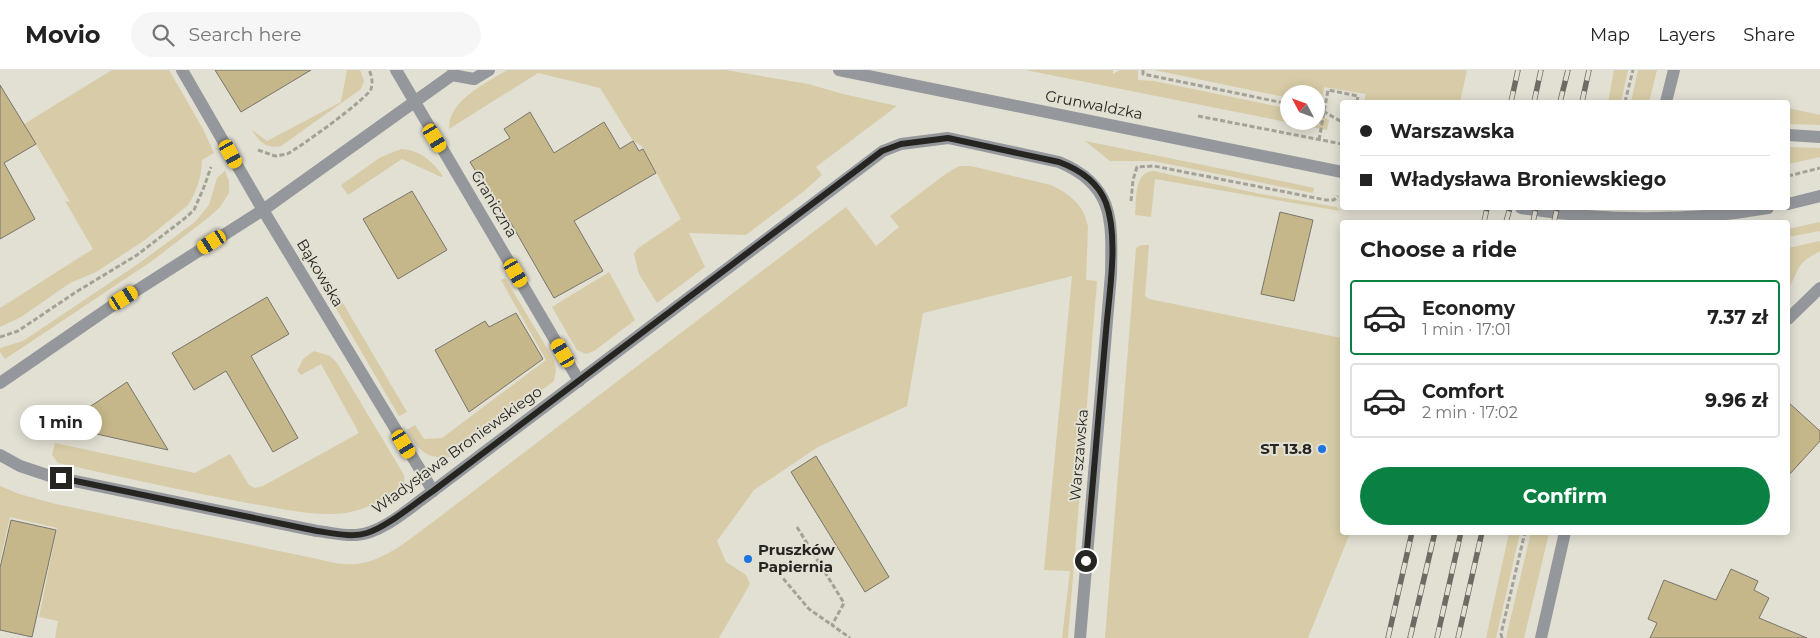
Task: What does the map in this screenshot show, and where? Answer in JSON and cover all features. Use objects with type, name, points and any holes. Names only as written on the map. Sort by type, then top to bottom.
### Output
[{"type":"street","name":"Bąkowska","points":[[182,70],[263,210],[433,491]]},
{"type":"street","name":"Graniczna","points":[[396,70],[579,381]]},
{"type":"street","points":[[0,383],[109,308],[263,210],[415,103],[453,73],[474,79],[489,70]]},
{"type":"street","name":"Grunwaldzka","points":[[839,70],[1340,172]]},
{"type":"street","points":[[1666,100],[1674,70]]},
{"type":"street","points":[[1790,135],[1820,137]]},
{"type":"street","name":"Warszawska","points":[[866,162],[882,151],[901,144],[948,138],[1042,157],[1075,168],[1098,190],[1106,202],[1111,224],[1111,274],[1080,638]]},
{"type":"street","name":"Władysława Broniewskiego","points":[[0,455],[20,466],[50,476],[317,531],[354,535],[366,534],[433,491],[866,162]]},
{"type":"street","points":[[1790,204],[1820,196]]},
{"type":"street","points":[[1535,210],[1620,218],[1707,216],[1753,210]]},
{"type":"street","points":[[1790,317],[1820,288]]},
{"type":"street","points":[[1541,638],[1565,535]]},
{"type":"path","points":[[253,146],[265,154],[275,156],[292,152],[365,98],[371,88],[372,77],[369,70]]},
{"type":"path","points":[[1143,70],[1143,74],[1280,102]]},
{"type":"path","points":[[1626,100],[1633,70]]},
{"type":"path","points":[[1325,109],[1328,90],[1358,96],[1357,100]]},
{"type":"path","points":[[1325,112],[1340,121]]},
{"type":"path","points":[[1319,140],[1320,130]]},
{"type":"path","points":[[1325,141],[1340,144]]},
{"type":"path","points":[[0,337],[18,332],[76,292],[137,255],[184,219],[194,210],[211,166]]},
{"type":"path","points":[[1137,167],[1154,166],[1326,200],[1334,200],[1339,194]]},
{"type":"path","points":[[1790,176],[1820,168]]},
{"type":"path","points":[[797,527],[844,603],[832,625]]},
{"type":"path","points":[[1502,638],[1501,634],[1524,535]]},
{"type":"path","points":[[767,563],[776,570],[809,609],[850,638]]},
{"type":"shaded area","points":[[112,70],[169,70],[203,129],[214,153],[202,160],[198,184],[187,206],[145,240],[96,272],[70,283],[21,317],[0,327],[0,308],[93,249],[65,201],[70,202],[24,124]]},
{"type":"shaded area","points":[[347,70],[360,70],[364,81],[361,89],[281,146],[276,147],[264,144],[252,130],[267,141],[341,102]]},
{"type":"shaded area","points":[[507,70],[726,70],[808,84],[897,106],[816,167],[822,175],[746,235],[689,233],[705,267],[657,303],[639,274],[634,254],[637,249],[681,219],[642,146],[633,141],[600,88],[538,73],[449,129],[450,119],[462,101]]},
{"type":"shaded area","points":[[1025,70],[1113,70],[1113,74],[1120,70],[1138,70],[1138,80],[1154,81],[1280,107],[1280,121]]},
{"type":"shaded area","points":[[1154,70],[1467,70],[1460,100],[1364,100],[1366,94],[1325,87],[1325,85],[1280,85],[1280,96]]},
{"type":"shaded area","points":[[1614,70],[1628,70],[1621,100],[1608,100]]},
{"type":"shaded area","points":[[1638,70],[1657,70],[1650,100],[1631,100]]},
{"type":"shaded area","points":[[1790,108],[1820,115],[1820,125],[1790,124]]},
{"type":"shaded area","points":[[1325,118],[1329,120],[1327,130],[1325,130]]},
{"type":"shaded area","points":[[1085,141],[1314,188],[1313,193],[1153,161],[1110,161]]},
{"type":"shaded area","points":[[1790,147],[1820,148],[1820,157],[1790,164]]},
{"type":"shaded area","points":[[401,149],[425,157],[443,176],[441,177],[402,159],[348,195],[341,185],[381,157]]},
{"type":"shaded area","points":[[959,166],[971,166],[1051,185],[1064,192],[1076,202],[1084,213],[1088,227],[1086,280],[1097,281],[1068,638],[1062,638],[1070,571],[1044,570],[1072,276],[923,313],[907,406],[818,447],[754,490],[717,541],[726,562],[746,575],[750,584],[719,638],[55,638],[58,621],[39,617],[57,528],[10,517],[0,561],[0,486],[19,494],[56,504],[334,563],[358,564],[381,557],[433,522],[846,207],[876,246],[899,227],[890,216]]},
{"type":"shaded area","points":[[225,171],[229,181],[229,193],[220,207],[209,217],[152,261],[5,359],[0,352],[0,348],[23,341],[141,262],[195,222],[209,205],[217,178]]},
{"type":"shaded area","points":[[1153,171],[1261,194],[1337,207],[1340,211],[1155,179],[1151,217],[1135,215],[1139,182],[1147,173]]},
{"type":"shaded area","points":[[1820,222],[1820,231],[1790,237],[1790,229]]},
{"type":"shaded area","points":[[1820,241],[1820,251],[1809,257],[1802,264],[1790,286],[1790,248]]},
{"type":"shaded area","points":[[1141,245],[1149,245],[1145,296],[1149,299],[1340,338],[1340,535],[1349,535],[1308,638],[1105,638],[1136,248]]},
{"type":"shaded area","points":[[324,271],[407,412],[399,416],[320,281]]},
{"type":"shaded area","points":[[609,272],[635,320],[594,351],[586,354],[577,350],[552,307]]},
{"type":"shaded area","points":[[505,278],[554,360],[556,370],[554,381],[451,457],[443,458],[429,455],[419,448],[407,430],[415,425],[424,439],[442,438],[546,360],[501,280]]},
{"type":"shaded area","points":[[314,351],[330,356],[337,363],[404,475],[405,487],[370,506],[346,513],[334,514],[284,509],[200,494],[58,463],[52,455],[55,443],[195,473],[230,454],[249,485],[255,488],[263,486],[359,433],[321,364],[301,375],[297,371],[303,359]]},
{"type":"shaded area","points":[[1509,535],[1520,535],[1496,638],[1486,638]]},
{"type":"shaded area","points":[[1530,535],[1549,535],[1524,638],[1506,638]]},
{"type":"building","points":[[215,70],[311,70],[241,112]]},
{"type":"building","points":[[0,85],[36,144],[4,163],[35,219],[0,239]]},
{"type":"building","points":[[530,112],[554,153],[604,122],[620,149],[633,141],[639,151],[643,149],[656,173],[574,221],[603,271],[554,298],[508,218],[505,219],[470,162],[510,138],[504,129]]},
{"type":"building","points":[[412,191],[447,250],[398,279],[363,219]]},
{"type":"building","points":[[1280,212],[1313,220],[1294,301],[1261,294]]},
{"type":"building","points":[[267,297],[289,334],[251,356],[298,438],[273,452],[226,371],[194,390],[172,353]]},
{"type":"building","points":[[516,313],[543,359],[469,412],[435,350],[485,321],[489,327]]},
{"type":"building","points":[[127,382],[168,450],[61,426]]},
{"type":"building","points":[[1790,404],[1820,431],[1820,441],[1790,474]]},
{"type":"building","points":[[816,456],[889,577],[865,592],[791,472]]},
{"type":"building","points":[[11,520],[56,530],[32,637],[0,630],[0,568]]},
{"type":"building","points":[[1731,569],[1758,581],[1754,590],[1769,598],[1759,618],[1807,638],[1650,638],[1657,623],[1648,619],[1664,580],[1716,600]]},
{"type":"railway","points":[[1511,100],[1518,70]]},
{"type":"railway","points":[[1534,100],[1541,70]]},
{"type":"railway","points":[[1560,100],[1568,70]]},
{"type":"railway","points":[[1582,100],[1589,70]]},
{"type":"railway","points":[[1484,220],[1487,210]]},
{"type":"railway","points":[[1507,220],[1509,210]]},
{"type":"railway","points":[[1533,220],[1536,210]]},
{"type":"railway","points":[[1554,220],[1557,210]]},
{"type":"railway","points":[[1388,638],[1411,535]]},
{"type":"railway","points":[[1410,638],[1434,535]]},
{"type":"railway","points":[[1437,638],[1460,535]]},
{"type":"railway","points":[[1458,638],[1481,535]]},
{"type":"place","name":"ST 13.8","points":[[1322,449]]},
{"type":"place","name":"Pruszków Papiernia","points":[[748,559]]},
{"type":"route","points":[[61,478],[317,531],[354,535],[366,534],[386,524],[433,491],[882,151],[901,144],[948,138],[1042,157],[1075,168],[1098,190],[1106,202],[1112,236],[1111,274],[1086,561]]}]
